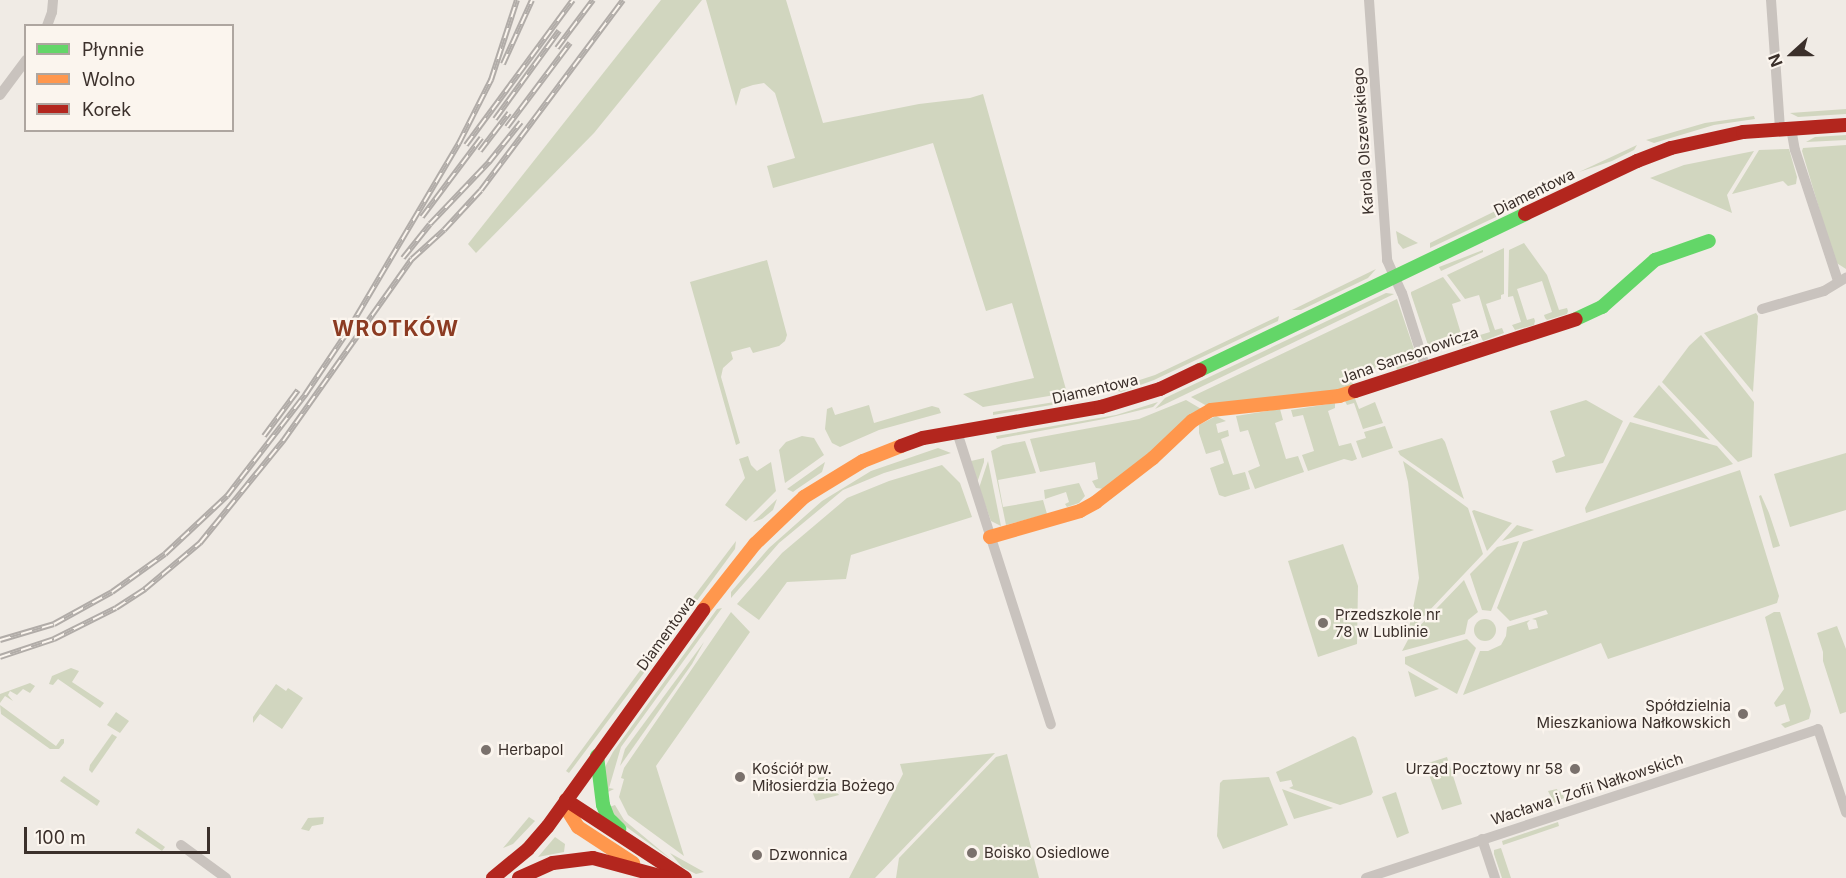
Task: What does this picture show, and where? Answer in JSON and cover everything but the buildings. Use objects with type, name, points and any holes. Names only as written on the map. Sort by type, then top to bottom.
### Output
[{"type":"street","points":[[48,24],[53,0]]},
{"type":"street","name":"Karola Olszewskiego","points":[[1369,0],[1387,260],[1425,366]]},
{"type":"street","points":[[1762,309],[1824,291],[1842,280],[1785,128],[1771,0]]},
{"type":"street","points":[[0,95],[24,63]]},
{"type":"street","name":"Diamentowa","points":[[493,878],[528,849],[723,583],[755,544],[788,511],[831,479],[886,450],[909,441],[1101,407],[1139,397],[1654,154],[1720,135],[1785,128],[1846,125]]},
{"type":"street","name":"Jana Samsonowicza","points":[[990,537],[1080,511],[1096,502],[1153,458],[1192,421],[1212,410],[1339,396],[1425,366],[1575,319],[1602,307],[1655,261],[1708,241]]},
{"type":"street","points":[[957,432],[1051,724]]},
{"type":"street","name":"Wacława i Zofii Nałkowskich","points":[[1366,878],[1818,729],[1846,812]]},
{"type":"street","points":[[597,756],[603,805],[609,818],[629,840]]},
{"type":"street","points":[[566,800],[685,878]]},
{"type":"street","points":[[566,800],[568,811],[578,826],[645,871]]},
{"type":"street","points":[[1482,839],[1495,878]]},
{"type":"street","points":[[181,845],[226,878]]},
{"type":"street","points":[[519,878],[553,863],[581,858],[602,859],[667,878]]},
{"type":"green space","points":[[661,0],[702,0],[594,133],[476,253],[468,244]]},
{"type":"green space","points":[[706,0],[786,0],[823,123],[983,94],[1067,393],[983,407],[963,394],[1034,378],[1012,303],[986,311],[933,143],[773,188],[767,166],[795,158],[775,93],[764,83],[741,89],[736,106]]},
{"type":"green space","points":[[1846,109],[1846,114],[1798,117],[1790,113]]},
{"type":"green space","points":[[1754,116],[1755,119],[1714,125],[1654,143],[1646,140],[1705,123]]},
{"type":"green space","points":[[1846,135],[1846,140],[1806,142],[1815,137]]},
{"type":"green space","points":[[1637,145],[1634,150],[1612,161],[1579,172]]},
{"type":"green space","points":[[1846,145],[1846,269],[1835,262],[1802,151],[1803,148]]},
{"type":"green space","points":[[1789,149],[1797,177],[1796,184],[1788,186],[1783,181],[1732,194],[1759,150]]},
{"type":"green space","points":[[1754,151],[1727,195],[1732,213],[1650,178],[1684,165]]},
{"type":"green space","points":[[1530,194],[1515,208],[1430,248],[1430,243]]},
{"type":"green space","points":[[1396,231],[1418,243],[1403,249],[1398,243]]},
{"type":"green space","points":[[1524,243],[1547,275],[1559,310],[1567,308],[1568,311],[1567,314],[1547,320],[1545,318],[1544,315],[1552,312],[1542,281],[1517,289],[1527,320],[1534,318],[1535,321],[1534,325],[1515,330],[1512,325],[1521,322],[1513,296],[1508,297],[1509,250]]},
{"type":"green space","points":[[1504,248],[1504,294],[1501,295],[1501,299],[1486,304],[1495,330],[1502,328],[1504,333],[1483,341],[1480,335],[1490,332],[1479,295],[1465,299],[1447,275]]},
{"type":"green space","points":[[1483,250],[1441,271],[1439,267]]},
{"type":"green space","points":[[767,260],[787,335],[785,341],[779,346],[753,353],[750,347],[731,352],[733,359],[723,368],[721,377],[740,443],[736,445],[690,282]]},
{"type":"green space","points":[[1376,269],[1368,278],[1301,310],[1292,310]]},
{"type":"green space","points":[[1443,277],[1461,301],[1452,304],[1463,340],[1470,338],[1471,343],[1462,346],[1459,338],[1442,344],[1445,351],[1428,345],[1411,294]]},
{"type":"green space","points":[[1386,293],[1394,294],[1155,409],[1165,398]]},
{"type":"green space","points":[[1397,299],[1417,358],[1415,362],[1397,370],[1394,362],[1350,377],[1353,385],[1333,391],[1207,406],[1191,397]]},
{"type":"green space","points":[[1756,313],[1758,316],[1753,392],[1704,333]]},
{"type":"green space","points":[[1279,316],[1278,321],[1154,380],[1121,392],[1112,389],[1155,375]]},
{"type":"green space","points":[[1701,335],[1754,402],[1752,457],[1738,462],[1662,382],[1689,346]]},
{"type":"green space","points":[[1659,385],[1710,440],[1633,417]]},
{"type":"green space","points":[[1354,396],[1359,409],[1375,402],[1383,423],[1363,429],[1354,403],[1347,405],[1345,401]]},
{"type":"green space","points":[[1067,400],[1063,403],[993,415],[993,412]]},
{"type":"green space","points":[[1186,400],[1203,410],[1104,489],[1096,488],[1092,481],[1098,479],[1095,462],[1040,472],[1030,439],[1139,419]]},
{"type":"green space","points":[[1586,400],[1623,421],[1603,463],[1556,473],[1552,461],[1565,456],[1550,411]]},
{"type":"green space","points":[[1158,402],[1153,407],[1104,419],[997,439],[996,436],[1116,415]]},
{"type":"green space","points":[[1335,403],[1335,408],[1328,411],[1339,446],[1351,443],[1357,459],[1352,461],[1344,459],[1308,471],[1302,455],[1314,451],[1303,415],[1293,417],[1291,410]]},
{"type":"green space","points":[[869,405],[874,423],[932,406],[939,408],[941,413],[879,430],[840,447],[832,443],[825,429],[827,409],[832,407],[835,415]]},
{"type":"green space","points":[[1280,409],[1283,420],[1275,423],[1286,459],[1298,456],[1304,472],[1255,489],[1248,471],[1260,466],[1248,430],[1240,432],[1236,416]]},
{"type":"green space","points":[[1216,416],[1226,421],[1216,424],[1218,433],[1228,430],[1229,436],[1221,439],[1233,475],[1245,472],[1250,489],[1225,497],[1219,495],[1210,468],[1224,463],[1220,450],[1206,454],[1199,433],[1199,425]]},
{"type":"green space","points":[[1630,422],[1717,446],[1733,464],[1586,513],[1585,508]]},
{"type":"green space","points":[[1385,426],[1393,448],[1362,458],[1356,441],[1366,438],[1364,432]]},
{"type":"green space","points":[[802,436],[814,438],[824,455],[785,483],[779,450],[786,442]]},
{"type":"green space","points":[[1442,438],[1464,499],[1400,455],[1398,451]]},
{"type":"green space","points":[[1025,441],[1036,473],[998,480],[1003,507],[1043,500],[1047,514],[1006,525],[991,451],[1003,445]]},
{"type":"green space","points":[[938,448],[951,453],[884,473],[843,490],[779,543],[731,598],[731,592],[769,548],[822,501],[871,471]]},
{"type":"green space","points":[[1846,453],[1846,510],[1790,527],[1774,474]]},
{"type":"green space","points":[[748,456],[751,465],[757,471],[771,462],[776,491],[746,521],[725,505],[745,478],[739,459]]},
{"type":"green space","points":[[984,458],[984,462],[977,483],[971,461]]},
{"type":"green space","points":[[988,461],[1001,526],[991,521],[979,488]]},
{"type":"green space","points":[[1403,461],[1468,508],[1483,554],[1408,633],[1419,578],[1408,482]]},
{"type":"green space","points":[[825,462],[822,472],[793,492],[787,489]]},
{"type":"green space","points":[[942,465],[960,483],[972,517],[851,555],[846,579],[787,582],[759,620],[737,604],[782,553],[847,498],[889,481]]},
{"type":"green space","points":[[1740,470],[1779,596],[1777,603],[1608,659],[1601,643],[1463,695],[1480,651],[1488,651],[1501,645],[1506,636],[1507,627],[1530,620],[1527,623],[1529,630],[1538,628],[1536,620],[1532,619],[1548,614],[1546,610],[1510,621],[1497,608],[1523,542]]},
{"type":"green space","points":[[1079,483],[1085,496],[1079,503],[1067,507],[1065,504],[1069,502],[1066,492],[1045,499],[1044,490]]},
{"type":"green space","points":[[1761,495],[1780,546],[1773,548],[1759,496]]},
{"type":"green space","points":[[777,499],[773,510],[762,519],[753,522]]},
{"type":"green space","points":[[1472,511],[1512,523],[1487,551]]},
{"type":"green space","points":[[1517,525],[1534,530],[1502,541]]},
{"type":"green space","points":[[736,541],[735,549],[690,610],[679,616]]},
{"type":"green space","points":[[1519,541],[1491,611],[1482,610],[1470,574],[1497,547]]},
{"type":"green space","points":[[1343,544],[1358,586],[1357,644],[1318,657],[1288,561]]},
{"type":"green space","points":[[1464,580],[1478,612],[1468,620],[1465,634],[1402,651],[1410,636]]},
{"type":"green space","points":[[722,608],[621,747],[609,788],[614,789],[604,794],[604,769],[613,752],[717,609]]},
{"type":"green space","points":[[731,612],[750,632],[656,766],[684,856],[628,815],[619,797],[624,779],[621,778],[624,768]]},
{"type":"green space","points":[[1774,612],[1780,612],[1811,711],[1809,719],[1785,728],[1781,724],[1790,721],[1785,704],[1776,707],[1774,703],[1784,689],[1765,617]]},
{"type":"green space","points":[[1485,619],[1493,622],[1496,630],[1493,638],[1485,641],[1477,638],[1474,630],[1477,622]]},
{"type":"green space","points":[[1837,626],[1846,649],[1846,712],[1840,714],[1823,661],[1823,652],[1817,633]]},
{"type":"green space","points":[[667,634],[667,642],[569,773],[566,771]]},
{"type":"green space","points":[[1467,639],[1476,648],[1457,694],[1405,664],[1405,657]]},
{"type":"green space","points":[[704,642],[692,664],[620,766],[625,749]]},
{"type":"green space","points":[[71,668],[79,671],[72,682],[104,703],[100,708],[58,679],[53,685],[49,684],[52,676]]},
{"type":"green space","points":[[1408,671],[1439,689],[1415,697]]},
{"type":"green space","points":[[30,683],[35,686],[30,693],[23,689],[17,695],[10,691],[8,695],[13,701],[5,696],[0,703],[0,694]]},
{"type":"green space","points":[[276,684],[286,691],[288,688],[303,698],[282,729],[260,714],[253,723],[253,717]]},
{"type":"green space","points":[[0,705],[56,746],[61,739],[64,739],[64,743],[59,749],[50,749],[1,714]]},
{"type":"green space","points":[[116,712],[129,721],[120,733],[107,725]]},
{"type":"green space","points":[[112,734],[117,737],[92,773],[89,770],[90,765]]},
{"type":"green space","points":[[1353,736],[1356,738],[1373,792],[1371,795],[1340,805],[1289,788],[1293,786],[1291,780],[1280,782],[1276,772]]},
{"type":"green space","points":[[995,753],[875,878],[849,878],[903,774],[900,764]]},
{"type":"green space","points":[[1007,754],[1039,878],[896,878],[899,858],[996,757]]},
{"type":"green space","points":[[1447,757],[1462,804],[1442,810],[1425,764]]},
{"type":"green space","points":[[64,776],[100,801],[97,806],[60,781]]},
{"type":"green space","points":[[825,777],[839,795],[816,801],[807,779]]},
{"type":"green space","points":[[1269,777],[1288,825],[1223,849],[1217,836],[1220,783],[1223,780]]},
{"type":"green space","points":[[1282,789],[1333,808],[1294,819]]},
{"type":"green space","points":[[1557,789],[1558,792],[1562,791],[1564,798],[1554,803],[1548,791]]},
{"type":"green space","points":[[1396,792],[1409,833],[1397,838],[1382,797]]},
{"type":"green space","points":[[615,805],[624,820],[672,860],[621,823],[609,807]]},
{"type":"green space","points":[[324,817],[323,824],[312,826],[309,831],[301,829],[308,818]]},
{"type":"green space","points":[[529,817],[535,821],[513,844],[503,848]]},
{"type":"green space","points":[[1558,822],[1559,826],[1503,845],[1502,841]]},
{"type":"green space","points":[[138,828],[165,847],[162,851],[135,833]]},
{"type":"green space","points":[[555,837],[565,844],[564,852],[538,857]]},
{"type":"green space","points":[[1501,848],[1511,878],[1502,878],[1494,854],[1494,850]]},
{"type":"green space","points":[[670,853],[704,872],[696,874],[682,867]]},
{"type":"railway","points":[[0,640],[54,624],[112,592],[165,554],[227,496],[305,395],[346,334],[459,143],[491,80],[517,0]]},
{"type":"railway","points":[[503,64],[532,0]]},
{"type":"railway","points":[[466,145],[573,0]]},
{"type":"railway","points":[[557,48],[593,0]]},
{"type":"railway","points":[[0,657],[54,639],[116,608],[145,589],[200,543],[283,441],[412,259],[444,230],[481,190],[623,0]]},
{"type":"railway","points":[[495,119],[559,31]]},
{"type":"railway","points":[[507,127],[570,43]]},
{"type":"railway","points":[[480,151],[509,113]]},
{"type":"railway","points":[[403,258],[430,224],[489,162],[521,122]]},
{"type":"railway","points":[[422,217],[481,138]]},
{"type":"railway","points":[[264,436],[298,390]]},
{"type":"traffic: fast","points":[[1200,370],[1525,214]]},
{"type":"traffic: fast","points":[[1576,319],[1602,307],[1655,260],[1709,241]]},
{"type":"traffic: fast","points":[[597,756],[603,805],[608,818],[619,829]]},
{"type":"traffic: slow","points":[[990,537],[1080,511],[1096,502],[1153,458],[1192,421],[1211,410],[1339,396],[1355,391]]},
{"type":"traffic: slow","points":[[703,610],[755,544],[804,497],[863,461],[901,446]]},
{"type":"traffic: slow","points":[[566,800],[568,811],[578,827],[633,863]]},
{"type":"traffic: jam","points":[[1525,214],[1637,161],[1671,148],[1743,132],[1846,125]]},
{"type":"traffic: jam","points":[[1355,391],[1576,319]]},
{"type":"traffic: jam","points":[[901,446],[923,438],[1101,407],[1160,389],[1200,370]]},
{"type":"traffic: jam","points":[[493,878],[528,849],[548,826],[703,610]]},
{"type":"traffic: jam","points":[[566,800],[685,878]]},
{"type":"traffic: jam","points":[[519,878],[553,863],[593,858],[667,878]]},
{"type":"place","name":"Przedszkole nr 78 w Lublinie","points":[[1323,623]]},
{"type":"place","name":"Spółdzielnia Mieszkaniowa Nałkowskich","points":[[1743,714]]},
{"type":"place","name":"Herbapol","points":[[486,750]]},
{"type":"place","name":"Urząd Pocztowy nr 58","points":[[1575,769]]},
{"type":"place","name":"Kościół pw. Miłosierdzia Bożego","points":[[740,777]]},
{"type":"place","name":"Boisko Osiedlowe","points":[[972,853]]},
{"type":"place","name":"Dzwonnica","points":[[757,855]]},
{"type":"district","name":"WROTKÓW","points":[[396,329]]}]
